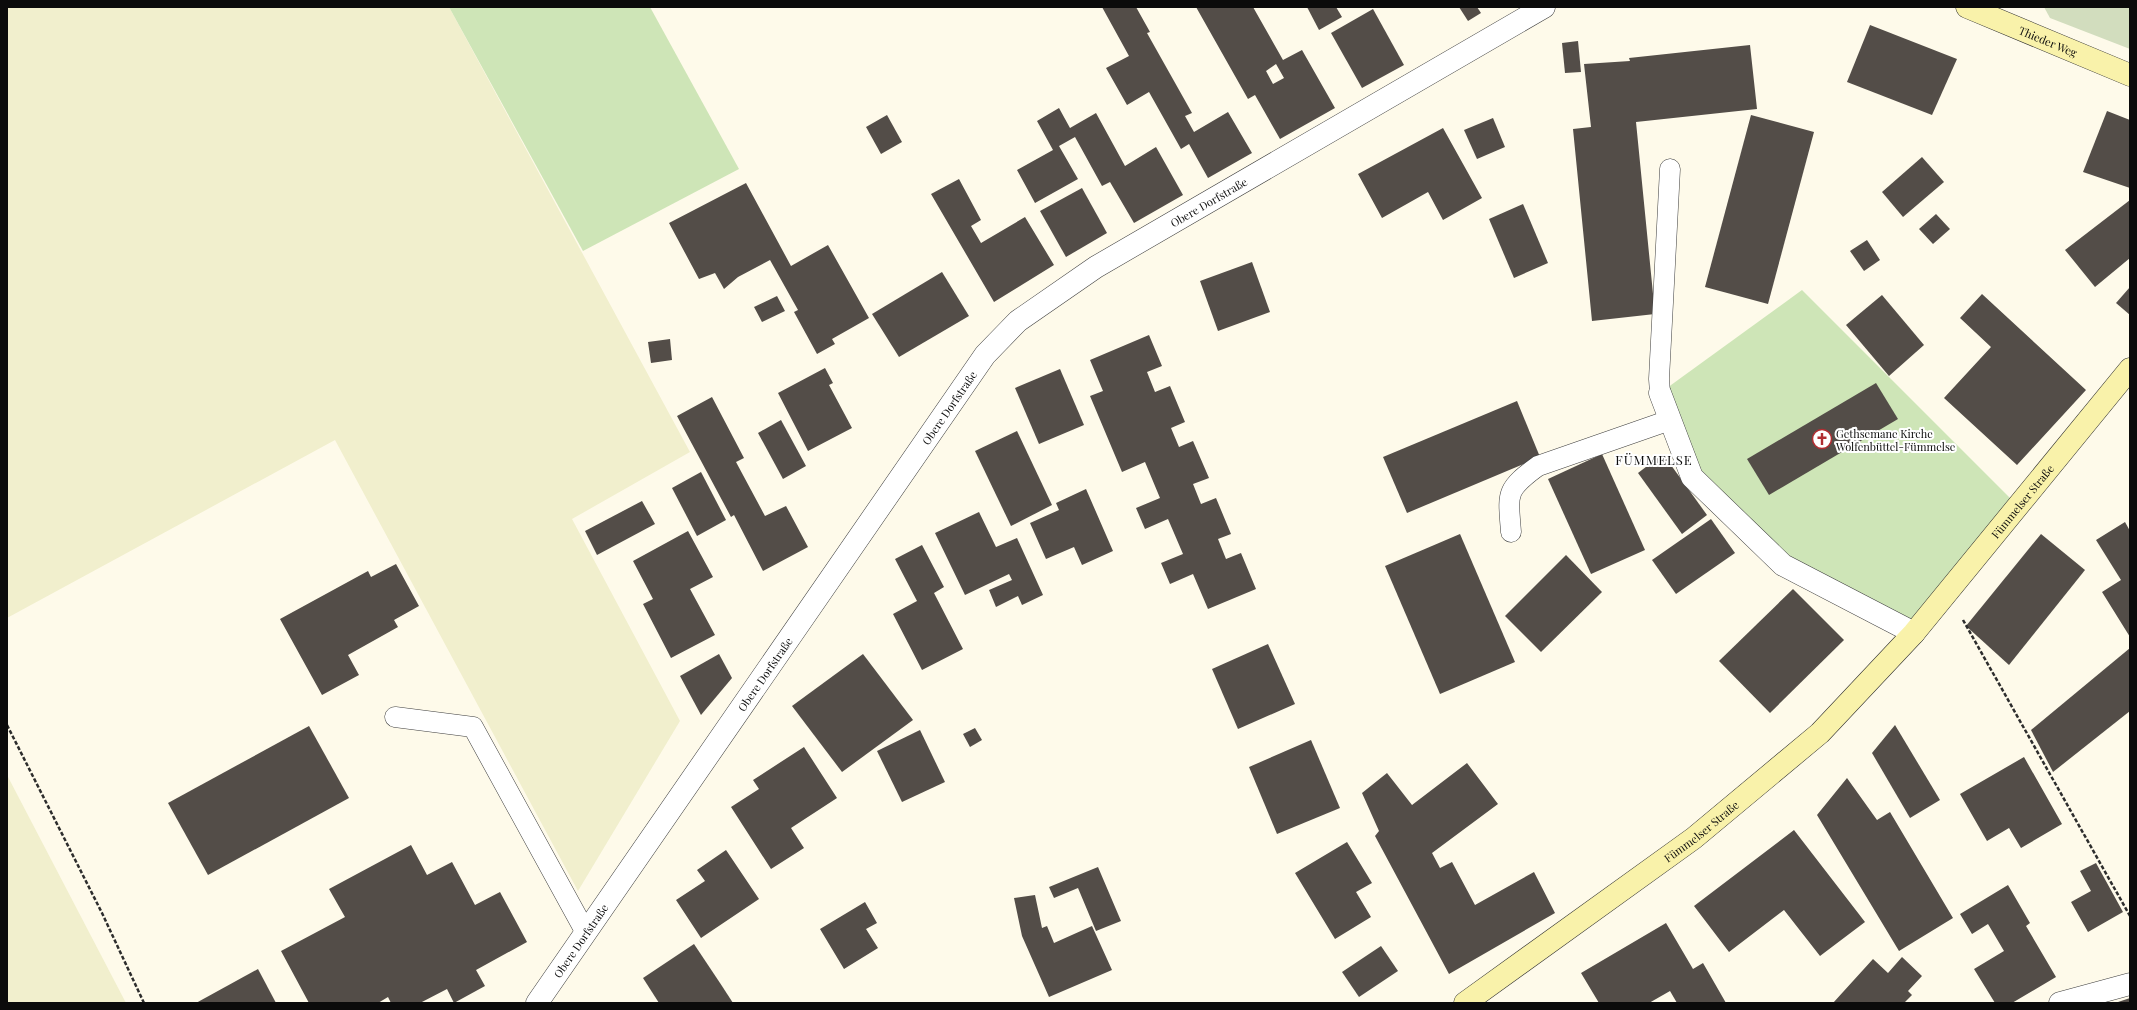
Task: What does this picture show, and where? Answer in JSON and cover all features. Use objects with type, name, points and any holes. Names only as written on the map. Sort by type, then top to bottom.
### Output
[{"type":"street","name":"Obere Dorfstraße","points":[[537,1003],[585,931],[985,355],[1018,320],[1096,267],[1544,7]]},
{"type":"street","name":"Thieder Weg","points":[[1966,7],[2130,75]]},
{"type":"street","name":"Fümmelser Straße","points":[[1465,1003],[1694,838],[1820,733],[1914,633],[2130,369]]},
{"type":"street","points":[[1660,393],[1692,478],[1784,565],[1914,633]]},
{"type":"street","points":[[2060,1003],[2130,984]]},
{"type":"lane","points":[[1660,393],[1658,379],[1670,169]]},
{"type":"lane","points":[[1511,532],[1508,496],[1519,480],[1538,466],[1670,420]]},
{"type":"lane","points":[[395,717],[473,727],[585,931]]},
{"type":"path","points":[[1948,593],[2130,916]]},
{"type":"path","points":[[7,724],[102,913],[144,1003]]},
{"type":"shaded area","points":[[7,7],[449,7],[690,452],[572,519],[680,721],[578,891],[335,440],[7,618]]},
{"type":"shaded area","points":[[7,775],[126,1003],[7,1003]]},
{"type":"green space","points":[[449,7],[650,7],[739,169],[583,251]]},
{"type":"green space","points":[[2044,7],[2130,7],[2130,49],[2050,18]]},
{"type":"green space","points":[[1802,290],[2019,507],[1914,633],[1783,565],[1692,477],[1660,393]]},
{"type":"building","points":[[1102,7],[1136,7],[1150,32],[1147,33],[1192,113],[1185,116],[1194,132],[1228,112],[1252,153],[1208,178],[1189,144],[1181,149],[1149,92],[1127,105],[1106,68],[1129,56]]},
{"type":"building","points":[[1196,7],[1253,7],[1283,60],[1302,50],[1335,108],[1280,139],[1255,95],[1248,99]],"holes":[[[1276,64],[1284,78],[1273,84],[1266,71]]]},
{"type":"building","points":[[1307,7],[1336,7],[1342,17],[1319,30]]},
{"type":"building","points":[[1459,7],[1477,7],[1481,13],[1468,21]]},
{"type":"building","points":[[1373,9],[1404,65],[1362,88],[1331,33]]},
{"type":"building","points":[[1870,25],[1957,59],[1932,115],[1847,82]]},
{"type":"building","points":[[1578,41],[1581,72],[1565,73],[1562,43]]},
{"type":"building","points":[[1750,45],[1757,109],[1636,122],[1655,314],[1592,321],[1573,129],[1591,127],[1584,64],[1630,61],[1629,58]]},
{"type":"building","points":[[1059,108],[1070,128],[1096,113],[1125,166],[1156,147],[1183,195],[1134,223],[1110,182],[1102,186],[1075,137],[1059,146],[1078,179],[1035,203],[1017,170],[1053,150],[1037,121]]},
{"type":"building","points":[[2107,111],[2130,120],[2130,188],[2083,172]]},
{"type":"building","points":[[887,115],[902,142],[881,154],[866,127]]},
{"type":"building","points":[[1751,115],[1814,132],[1768,304],[1705,287]]},
{"type":"building","points":[[1493,118],[1505,147],[1477,159],[1464,130]]},
{"type":"building","points":[[1443,128],[1482,198],[1443,220],[1428,192],[1382,218],[1358,174]]},
{"type":"building","points":[[1922,157],[1944,182],[1903,217],[1882,192]]},
{"type":"building","points":[[959,179],[981,220],[971,226],[981,243],[1025,217],[1054,265],[994,302],[931,194]]},
{"type":"building","points":[[746,183],[791,266],[828,245],[869,318],[832,339],[835,344],[817,354],[794,312],[798,310],[770,260],[738,277],[724,289],[715,273],[699,279],[669,223]]},
{"type":"building","points":[[1082,188],[1107,233],[1066,257],[1040,211]]},
{"type":"building","points":[[2130,200],[2130,258],[2095,287],[2065,250]]},
{"type":"building","points":[[1523,204],[1548,263],[1514,278],[1489,219]]},
{"type":"building","points":[[1936,214],[1950,229],[1933,244],[1919,229]]},
{"type":"building","points":[[1867,240],[1880,260],[1864,271],[1850,251]]},
{"type":"building","points":[[1252,262],[1270,312],[1218,331],[1200,281]]},
{"type":"building","points":[[942,272],[969,316],[899,357],[872,314]]},
{"type":"building","points":[[2130,287],[2130,315],[2116,303]]},
{"type":"building","points":[[1982,294],[2086,390],[2017,465],[1944,398],[1991,347],[1960,318]]},
{"type":"building","points":[[1882,295],[1924,345],[1889,376],[1846,325]]},
{"type":"building","points":[[777,296],[785,311],[762,322],[754,307]]},
{"type":"building","points":[[1149,335],[1162,366],[1147,372],[1155,392],[1170,386],[1185,422],[1171,428],[1179,447],[1193,441],[1209,478],[1193,484],[1201,504],[1216,498],[1231,534],[1218,539],[1226,559],[1241,553],[1256,589],[1208,609],[1193,574],[1170,584],[1161,563],[1183,554],[1168,519],[1145,529],[1136,508],[1160,498],[1145,462],[1122,472],[1090,396],[1103,391],[1090,360]]},
{"type":"building","points":[[670,339],[672,360],[651,363],[648,342]]},
{"type":"building","points":[[825,368],[833,383],[829,385],[852,428],[808,451],[778,393]]},
{"type":"building","points":[[1060,369],[1084,425],[1039,444],[1015,388]]},
{"type":"building","name":"Gethsemane Kirche Wolfenbüttel-Fümmelse","points":[[1876,383],[1898,419],[1769,495],[1747,459]]},
{"type":"building","points":[[712,397],[744,458],[736,462],[765,516],[786,506],[808,547],[763,571],[734,515],[731,517],[677,416]]},
{"type":"building","points":[[1517,401],[1540,457],[1407,513],[1383,457]]},
{"type":"building","points":[[781,420],[806,466],[783,479],[758,433]]},
{"type":"building","points":[[1017,431],[1052,505],[1011,526],[975,451]]},
{"type":"building","points":[[1602,454],[1645,550],[1591,574],[1548,479]]},
{"type":"building","points":[[1663,454],[1707,515],[1682,534],[1638,473]]},
{"type":"building","points":[[701,472],[726,520],[697,536],[672,488]]},
{"type":"building","points":[[1086,489],[1113,551],[1082,565],[1074,547],[1046,559],[1030,523],[1059,510],[1056,503]]},
{"type":"building","points":[[642,501],[655,524],[597,555],[585,531]]},
{"type":"building","points":[[979,512],[996,547],[1017,538],[1043,595],[1022,605],[1018,596],[996,607],[989,590],[1012,580],[1009,574],[965,595],[935,533]]},
{"type":"building","points":[[1711,519],[1735,553],[1676,594],[1652,560]]},
{"type":"building","points":[[2125,522],[2130,531],[2130,637],[2102,592],[2121,580],[2096,540]]},
{"type":"building","points":[[688,531],[713,577],[690,589],[715,635],[671,658],[643,604],[653,599],[633,561]]},
{"type":"building","points":[[1460,534],[1515,662],[1440,694],[1385,566]]},
{"type":"building","points":[[2041,534],[2085,570],[2009,665],[1966,626]]},
{"type":"building","points":[[922,545],[944,587],[934,593],[963,649],[922,670],[893,614],[917,601],[895,559]]},
{"type":"building","points":[[1566,555],[1602,592],[1541,652],[1505,616]]},
{"type":"building","points":[[396,564],[419,606],[394,620],[398,627],[348,655],[359,675],[322,695],[280,619],[368,571],[371,577]]},
{"type":"building","points":[[1793,589],[1844,640],[1770,713],[1719,661]]},
{"type":"building","points":[[1268,644],[1295,704],[1238,729],[1212,669]]},
{"type":"building","points":[[2130,648],[2130,711],[2053,772],[2031,730]]},
{"type":"building","points":[[719,654],[732,678],[701,715],[680,676]]},
{"type":"building","points":[[863,654],[913,720],[842,772],[792,706]]},
{"type":"building","points":[[1895,725],[1940,800],[1910,818],[1872,753]]},
{"type":"building","points":[[309,726],[349,798],[208,875],[168,803]]},
{"type":"building","points":[[975,728],[982,740],[970,747],[963,734]]},
{"type":"building","points":[[920,730],[945,782],[902,802],[877,751]]},
{"type":"building","points":[[1311,740],[1340,808],[1277,834],[1249,767]]},
{"type":"building","points":[[804,747],[837,798],[791,828],[804,848],[771,869],[731,807],[759,789],[753,780]]},
{"type":"building","points":[[2024,757],[2062,824],[2021,848],[2009,828],[1987,841],[1960,794]]},
{"type":"building","points":[[1467,763],[1498,804],[1432,853],[1440,868],[1452,862],[1475,905],[1534,872],[1555,913],[1449,974],[1375,836],[1379,831],[1362,793],[1387,773],[1412,805]]},
{"type":"building","points":[[1847,778],[1877,820],[1890,812],[1953,918],[1899,951],[1817,815]]},
{"type":"building","points":[[1794,830],[1865,922],[1820,956],[1784,910],[1729,952],[1694,906]]},
{"type":"building","points":[[1347,842],[1372,883],[1356,892],[1371,917],[1335,939],[1295,873]]},
{"type":"building","points":[[411,845],[427,875],[452,862],[475,905],[500,892],[527,942],[476,970],[485,986],[454,1003],[447,989],[420,1003],[391,1003],[388,997],[378,1003],[309,1003],[281,951],[345,917],[329,889]]},
{"type":"building","points":[[726,850],[759,899],[701,938],[676,900],[705,881],[697,870]]},
{"type":"building","points":[[2096,863],[2123,912],[2088,932],[2071,902],[2091,891],[2080,871]]},
{"type":"building","points":[[1098,867],[1121,921],[1096,931],[1078,888],[1054,898],[1049,887]]},
{"type":"building","points":[[2008,885],[2030,923],[2026,926],[2056,977],[2012,1003],[1995,1003],[1974,969],[2004,951],[1988,924],[1972,934],[1960,914]]},
{"type":"building","points":[[1035,895],[1042,928],[1047,926],[1054,943],[1092,926],[1112,970],[1049,997],[1022,936],[1014,898]]},
{"type":"building","points":[[865,902],[877,923],[866,929],[878,948],[844,969],[820,929]]},
{"type":"building","points":[[1666,923],[1693,969],[1703,963],[1726,1003],[1677,1003],[1670,991],[1649,1003],[1599,1003],[1581,973]]},
{"type":"building","points":[[694,944],[733,1003],[659,1003],[643,978]]},
{"type":"building","points":[[1381,946],[1398,971],[1359,997],[1342,972]]},
{"type":"building","points":[[1902,957],[1922,976],[1908,991],[1912,995],[1904,1003],[1833,1003],[1873,959],[1888,973]]},
{"type":"building","points":[[258,969],[276,1003],[196,1003]]},
{"type":"building","points":[[2130,998],[2130,1003],[2115,1003]]},
{"type":"place","name":"Gethsemane Kirche Wolfenbüttel-Fümmelse","points":[[1822,439]]},
{"type":"district","name":"FÜMMELSE","points":[[1654,459]]}]
